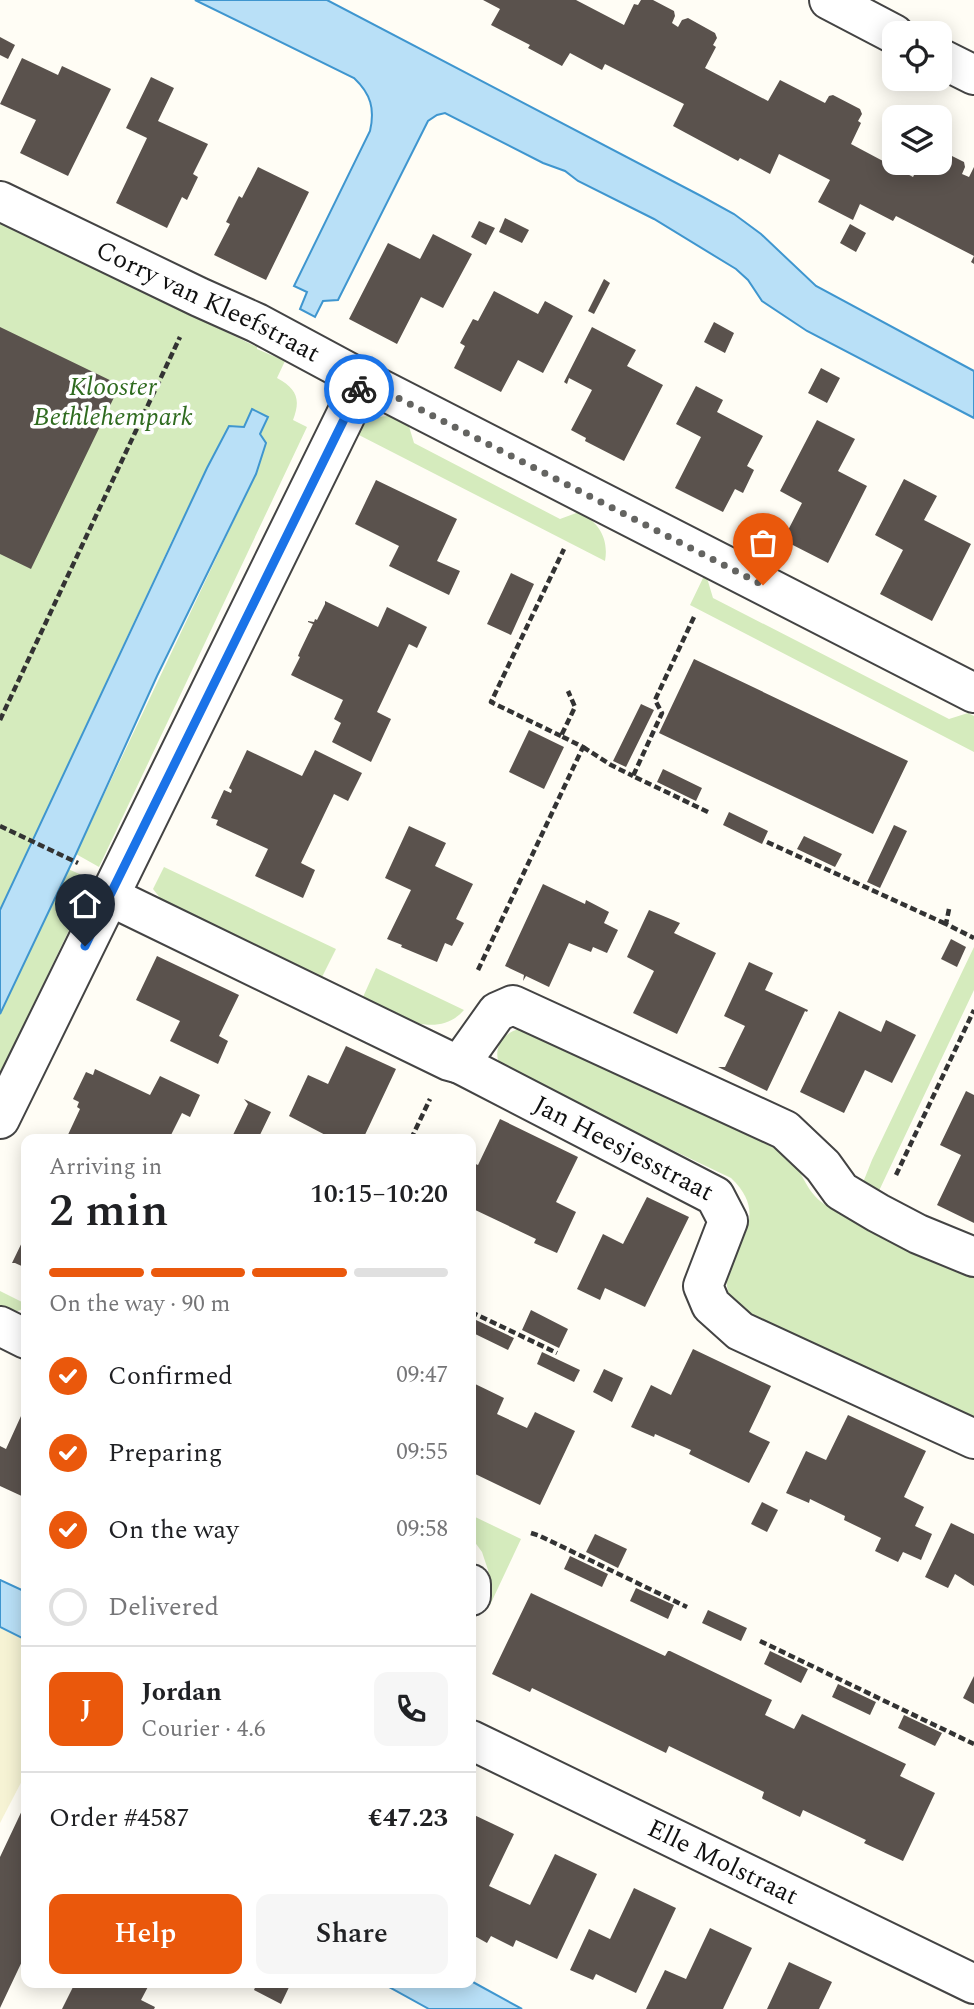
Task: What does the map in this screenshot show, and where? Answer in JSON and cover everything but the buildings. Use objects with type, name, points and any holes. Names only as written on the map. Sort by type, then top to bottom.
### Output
[{"type":"street","points":[[829,0],[882,28]]},
{"type":"street","points":[[952,64],[974,75]]},
{"type":"street","name":"Corry van Kleefstraat","points":[[0,201],[257,323],[974,693]]},
{"type":"street","points":[[0,1119],[363,380]]},
{"type":"street","name":"Jan Heesjesstraat","points":[[109,896],[460,1064],[715,1196],[728,1222],[703,1286],[711,1305],[740,1331],[974,1438]]},
{"type":"street","points":[[460,1064],[497,1012],[513,1005],[785,1130],[823,1166],[841,1191],[918,1234],[974,1257]]},
{"type":"street","points":[[0,1326],[21,1336]]},
{"type":"street","name":"Elle Molstraat","points":[[476,1742],[974,1984]]},
{"type":"path","points":[[0,720],[199,297]]},
{"type":"path","points":[[564,550],[491,702],[708,812]]},
{"type":"path","points":[[634,776],[662,713],[654,699],[694,617]]},
{"type":"path","points":[[561,736],[575,707],[568,691]]},
{"type":"path","points":[[497,1012],[474,979],[583,747]]},
{"type":"path","points":[[0,826],[79,864]]},
{"type":"path","points":[[767,842],[974,938]]},
{"type":"path","points":[[946,924],[949,909]]},
{"type":"path","points":[[878,1213],[974,1010]]},
{"type":"path","points":[[476,1314],[557,1353]]},
{"type":"path","points":[[531,1533],[687,1607]]},
{"type":"path","points":[[760,1641],[974,1744]]},
{"type":"shaded area","points":[[0,1627],[21,1638],[21,1783],[0,1823]]},
{"type":"green space","name":"Klooster Bethlehempark","points":[[0,223],[285,361],[277,378],[296,395],[297,406],[293,420],[307,427],[99,867],[76,854],[256,474],[266,443],[260,434],[268,417],[252,410],[244,427],[229,427],[174,536],[0,910]]},
{"type":"green space","points":[[396,416],[408,423],[414,443],[560,519],[579,512],[586,516],[597,526],[604,538],[605,561],[355,433],[369,421]]},
{"type":"green space","points":[[704,576],[713,598],[949,719],[968,713],[974,716],[974,752],[690,605]]},
{"type":"green space","points":[[164,867],[336,949],[322,977],[161,899],[153,889]]},
{"type":"green space","points":[[68,869],[93,880],[0,1074],[0,1014]]},
{"type":"green space","points":[[974,947],[974,990],[877,1195],[862,1185]]},
{"type":"green space","points":[[376,968],[464,1010],[454,1019],[442,1024],[416,1023],[363,997]]},
{"type":"green space","points":[[519,1029],[787,1154],[812,1193],[824,1204],[974,1275],[974,1424],[749,1318],[731,1298],[727,1284],[729,1270],[748,1227],[749,1212],[745,1195],[731,1178],[502,1069],[497,1056],[499,1044],[512,1031]]},
{"type":"green space","points":[[0,1291],[21,1302],[21,1310],[12,1313],[0,1307]]},
{"type":"green space","points":[[476,1517],[521,1539],[490,1605],[487,1604],[490,1591],[488,1570],[476,1544]]},
{"type":"water","points":[[195,0],[327,0],[703,197],[734,214],[761,234],[816,286],[974,371],[974,418],[807,331],[762,301],[748,280],[736,269],[654,219],[578,181],[565,171],[543,163],[445,113],[428,121],[338,300],[323,301],[315,317],[300,309],[307,292],[294,286],[370,131],[372,116],[368,96],[354,78]]},
{"type":"water","points":[[252,409],[268,417],[260,434],[266,443],[256,474],[157,676],[0,1014],[0,910],[207,468],[229,426],[244,427]]},
{"type":"water","points":[[0,1580],[21,1590],[21,1638],[0,1627]]},
{"type":"water","points":[[476,1984],[522,2009],[429,2009],[391,1988],[476,1988]]},
{"type":"way so far","points":[[359,389],[363,380],[763,585]]},
{"type":"route","points":[[85,946],[359,389]]}]
